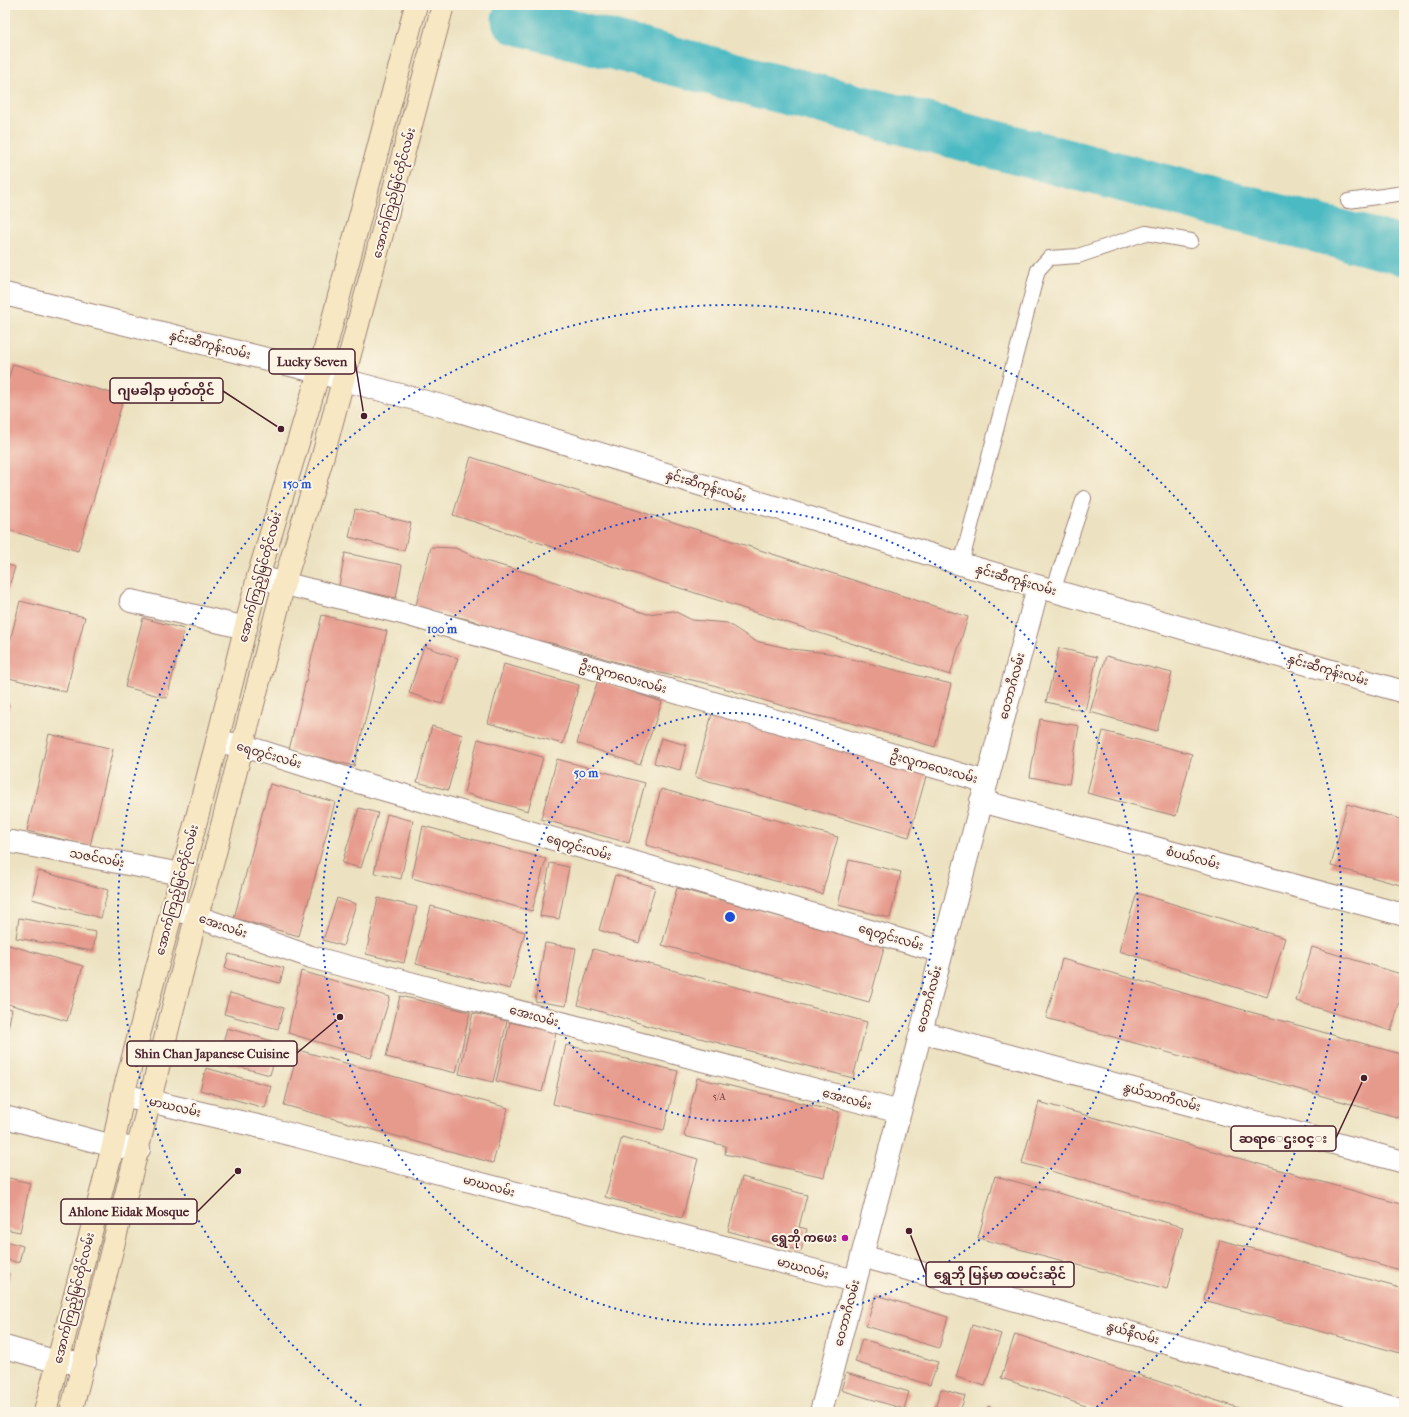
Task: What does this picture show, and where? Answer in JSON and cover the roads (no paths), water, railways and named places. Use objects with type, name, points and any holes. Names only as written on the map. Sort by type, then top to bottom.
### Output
[{"type":"main road","points":[[319,372],[416,5]]},
{"type":"main road","name":"အောက်ကြည်မြင်တိုင်လမ်း","points":[[344,380],[443,5]]},
{"type":"main road","points":[[410,29],[435,37]]},
{"type":"main road","name":"အောက်ကြည့်မြင်တိုင်လမ်း","points":[[45,1412],[113,1146],[123,1095],[217,742],[258,577],[319,372]]},
{"type":"main road","name":"အောက်ကြည့်မြင်တိုင်လမ်း","points":[[71,1412],[139,1149],[149,1101],[196,917],[207,884],[284,583],[321,463],[344,380]]},
{"type":"street","name":"နှင်းဆီကုန်းလမ်း","points":[[5,294],[319,372],[456,410],[1045,589],[1404,692]]},
{"type":"street","name":"ဦးလူကလေးလမ်း","points":[[258,577],[402,614],[984,792]]},
{"type":"street","name":"ဝေဘာဂီလမ်း","points":[[820,1412],[984,792],[1045,589]]},
{"type":"street","points":[[131,601],[246,628]]},
{"type":"street","name":"ရေတွင်းလမ်း","points":[[217,742],[242,745],[358,782],[942,952]]},
{"type":"street","name":"စံပယ်လမ်း","points":[[984,792],[1404,915]]},
{"type":"street","name":"သဇင်လမ်း","points":[[12,842],[181,874]]},
{"type":"street","name":"အေးလမ်း","points":[[172,908],[311,957],[900,1112]]},
{"type":"street","name":"နွယ်သာကီလမ်း","points":[[921,1032],[1404,1162]]},
{"type":"street","name":"မာဃလမ်း","points":[[123,1095],[273,1130],[855,1281]]},
{"type":"street","points":[[5,1117],[113,1146],[139,1149]]},
{"type":"street","name":"နွယ်နီလမ်း","points":[[862,1256],[1404,1411]]},
{"type":"street","points":[[5,1347],[58,1362],[85,1362]]},
{"type":"lane","points":[[1348,201],[1404,193]]},
{"type":"lane","points":[[961,564],[1038,270],[1049,258],[1078,256],[1146,233],[1191,241]]},
{"type":"lane","points":[[1045,589],[1084,498]]},
{"type":"waterway","points":[[516,20],[1404,251]]},
{"type":"place","name":"Lucky Seven","points":[[364,416]]},
{"type":"place","name":"ဂျမခါနာ မှတ်တိုင်","points":[[281,429]]},
{"type":"place","name":"Shin Chan Japanese Cuisine","points":[[340,1017]]},
{"type":"place","name":"ဆရာေဌးဝင္း","points":[[1364,1078]]},
{"type":"place","name":"Ahlone Eidak Mosque","points":[[238,1171]]},
{"type":"place","name":"ရွှေဘို မြန်မာ ထမင်းဆိုင်","points":[[909,1231]]},
{"type":"place","name":"ရွှေဘို ကဖေး","points":[[845,1238]]}]
